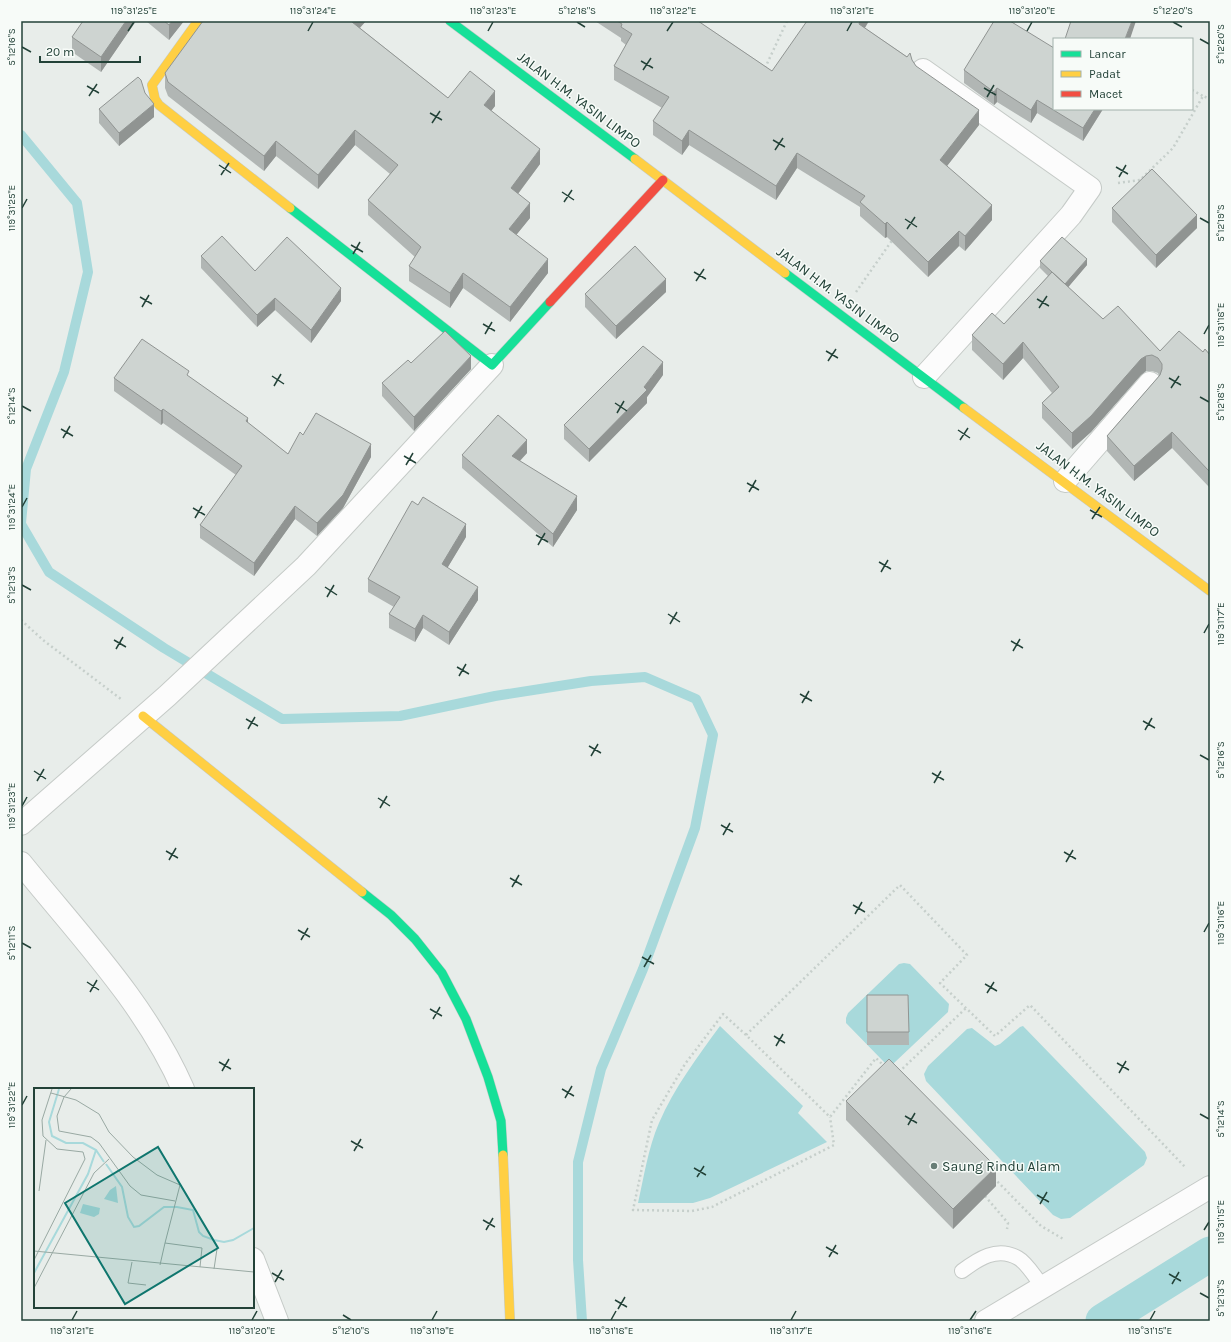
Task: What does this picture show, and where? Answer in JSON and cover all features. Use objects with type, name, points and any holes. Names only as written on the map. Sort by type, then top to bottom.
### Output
[{"type":"street","points":[[198,21],[152,85],[154,95],[159,105],[492,365]]},
{"type":"street","name":"JALAN H.M. YASIN LIMPO","points":[[450,21],[566,106],[840,315],[1065,481],[1210,591]]},
{"type":"street","points":[[923,70],[1090,188],[1071,215],[924,378]]},
{"type":"street","points":[[21,824],[167,696],[306,566],[663,180]]},
{"type":"street","points":[[1065,481],[1150,383]]},
{"type":"street","points":[[143,716],[391,915],[415,939],[442,973],[466,1019],[488,1077],[502,1121],[510,1321]]},
{"type":"street","points":[[21,863],[137,1006],[175,1071],[183,1088]]},
{"type":"street","points":[[986,1321],[1042,1286],[1210,1187]]},
{"type":"street","points":[[254,1262],[277,1321]]},
{"type":"lane","points":[[962,1271],[991,1253],[1007,1254],[1018,1258],[1042,1286]]},
{"type":"path","points":[[764,70],[787,21]]},
{"type":"path","points":[[1193,91],[1210,99]]},
{"type":"path","points":[[1090,188],[1140,180],[1173,148],[1203,96]]},
{"type":"path","points":[[840,315],[894,238]]},
{"type":"path","points":[[21,620],[43,640],[143,716]]},
{"type":"path","points":[[746,1035],[900,885],[967,955],[940,983],[995,1036],[1030,1005],[1191,1173]]},
{"type":"path","points":[[895,1077],[966,1008]]},
{"type":"path","points":[[723,1014],[746,1035],[830,1117],[834,1145],[712,1208],[692,1211],[633,1210],[652,1120],[685,1064],[723,1014]]},
{"type":"path","points":[[830,1117],[876,1058],[890,1072]]},
{"type":"path","points":[[993,1176],[1041,1226],[1067,1241]]},
{"type":"path","points":[[985,1196],[1008,1223],[1007,1254]]},
{"type":"water","points":[[899,964],[910,964],[949,1004],[948,1012],[894,1063],[885,1063],[846,1023],[846,1018],[848,1013]]},
{"type":"water","points":[[720,1026],[803,1106],[798,1113],[827,1142],[710,1198],[693,1203],[638,1203],[649,1152],[665,1110],[679,1085]]},
{"type":"water","points":[[1023,1026],[1145,1152],[1147,1158],[1144,1165],[1070,1218],[1061,1219],[1053,1215],[926,1081],[924,1074],[928,1066],[967,1029],[972,1028],[995,1046],[1000,1044]]},
{"type":"building","points":[[83,21],[126,21],[101,57],[72,37]]},
{"type":"building","points":[[164,21],[172,21],[169,25]]},
{"type":"building","points":[[203,21],[353,21],[352,22],[448,98],[470,71],[495,91],[484,105],[540,149],[511,188],[530,203],[509,229],[548,259],[510,307],[463,273],[450,293],[409,266],[421,247],[368,200],[398,165],[355,130],[318,175],[276,141],[264,156],[168,82],[165,73]]},
{"type":"building","points":[[617,21],[698,21],[772,71],[807,21],[860,21],[859,24],[907,57],[910,53],[916,66],[979,110],[940,160],[992,205],[965,236],[959,231],[928,262],[887,222],[885,224],[860,202],[865,196],[797,153],[776,186],[689,130],[682,141],[653,121],[669,97],[614,66],[632,34],[621,27],[622,24]]},
{"type":"building","points":[[994,21],[1010,21],[1053,47],[1053,110],[1037,100],[1031,110],[997,88],[994,92],[964,70]]},
{"type":"building","points":[[1071,21],[1132,21],[1125,38],[1065,38]]},
{"type":"building","points":[[138,77],[141,80],[145,93],[154,104],[119,133],[99,109]]},
{"type":"building","points":[[1053,110],[1094,110],[1083,128]]},
{"type":"building","points":[[1152,169],[1197,215],[1156,255],[1112,208]]},
{"type":"building","points":[[222,236],[255,271],[287,237],[341,288],[311,330],[275,298],[257,315],[201,256]]},
{"type":"building","points":[[1062,237],[1087,259],[1065,284],[1040,261]]},
{"type":"building","points":[[635,246],[666,279],[616,326],[585,294]]},
{"type":"building","points":[[1052,272],[1103,319],[1118,306],[1160,351],[1179,331],[1203,352],[1205,349],[1210,355],[1209,471],[1172,432],[1134,466],[1107,436],[1160,375],[1162,364],[1158,358],[1152,355],[1141,359],[1091,416],[1072,433],[1042,403],[1059,387],[1023,342],[1003,364],[972,335],[992,313],[1004,324]]},
{"type":"building","points":[[445,331],[471,356],[414,417],[382,383],[408,360],[411,363]]},
{"type":"building","points":[[142,339],[189,371],[187,375],[248,418],[246,421],[288,454],[300,432],[303,435],[316,413],[371,444],[343,495],[317,523],[295,506],[254,563],[200,525],[242,466],[163,409],[161,411],[114,378]]},
{"type":"building","points":[[643,346],[663,362],[644,387],[647,390],[589,449],[564,425]]},
{"type":"building","points":[[498,415],[527,440],[512,456],[577,496],[553,534],[462,455]]},
{"type":"building","points":[[423,497],[466,524],[442,564],[478,587],[449,632],[423,615],[415,629],[389,614],[400,597],[368,579],[412,501],[418,505]]},
{"type":"building","points":[[867,995],[908,995],[909,1032],[867,1032]]},
{"type":"building","name":"Saung Rindu Alam","points":[[889,1059],[996,1167],[953,1209],[846,1101]]},
{"type":"waterway","points":[[21,135],[77,203],[88,272],[64,372],[26,469],[21,523]]},
{"type":"waterway","points":[[21,524],[49,572],[164,648],[282,719],[400,716],[495,696],[591,681],[645,677],[696,699],[713,735],[695,828],[643,969],[601,1069],[578,1162],[578,1260],[582,1321]]},
{"type":"waterway","points":[[1103,1321],[1210,1254]]},
{"type":"traffic: fast","points":[[450,21],[635,159]]},
{"type":"traffic: fast","points":[[290,208],[492,365],[550,302]]},
{"type":"traffic: fast","points":[[785,273],[964,408]]},
{"type":"traffic: fast","points":[[362,892],[391,915],[415,939],[442,973],[466,1019],[488,1077],[501,1121],[503,1155]]},
{"type":"traffic: slow","points":[[198,21],[152,85],[155,99],[159,105],[290,208]]},
{"type":"traffic: slow","points":[[635,159],[785,273]]},
{"type":"traffic: slow","points":[[964,408],[1210,591]]},
{"type":"traffic: slow","points":[[143,716],[362,892]]},
{"type":"traffic: slow","points":[[503,1155],[510,1321]]},
{"type":"traffic: jam","points":[[550,302],[663,180]]},
{"type":"place","name":"Saung Rindu Alam","points":[[934,1166]]}]
